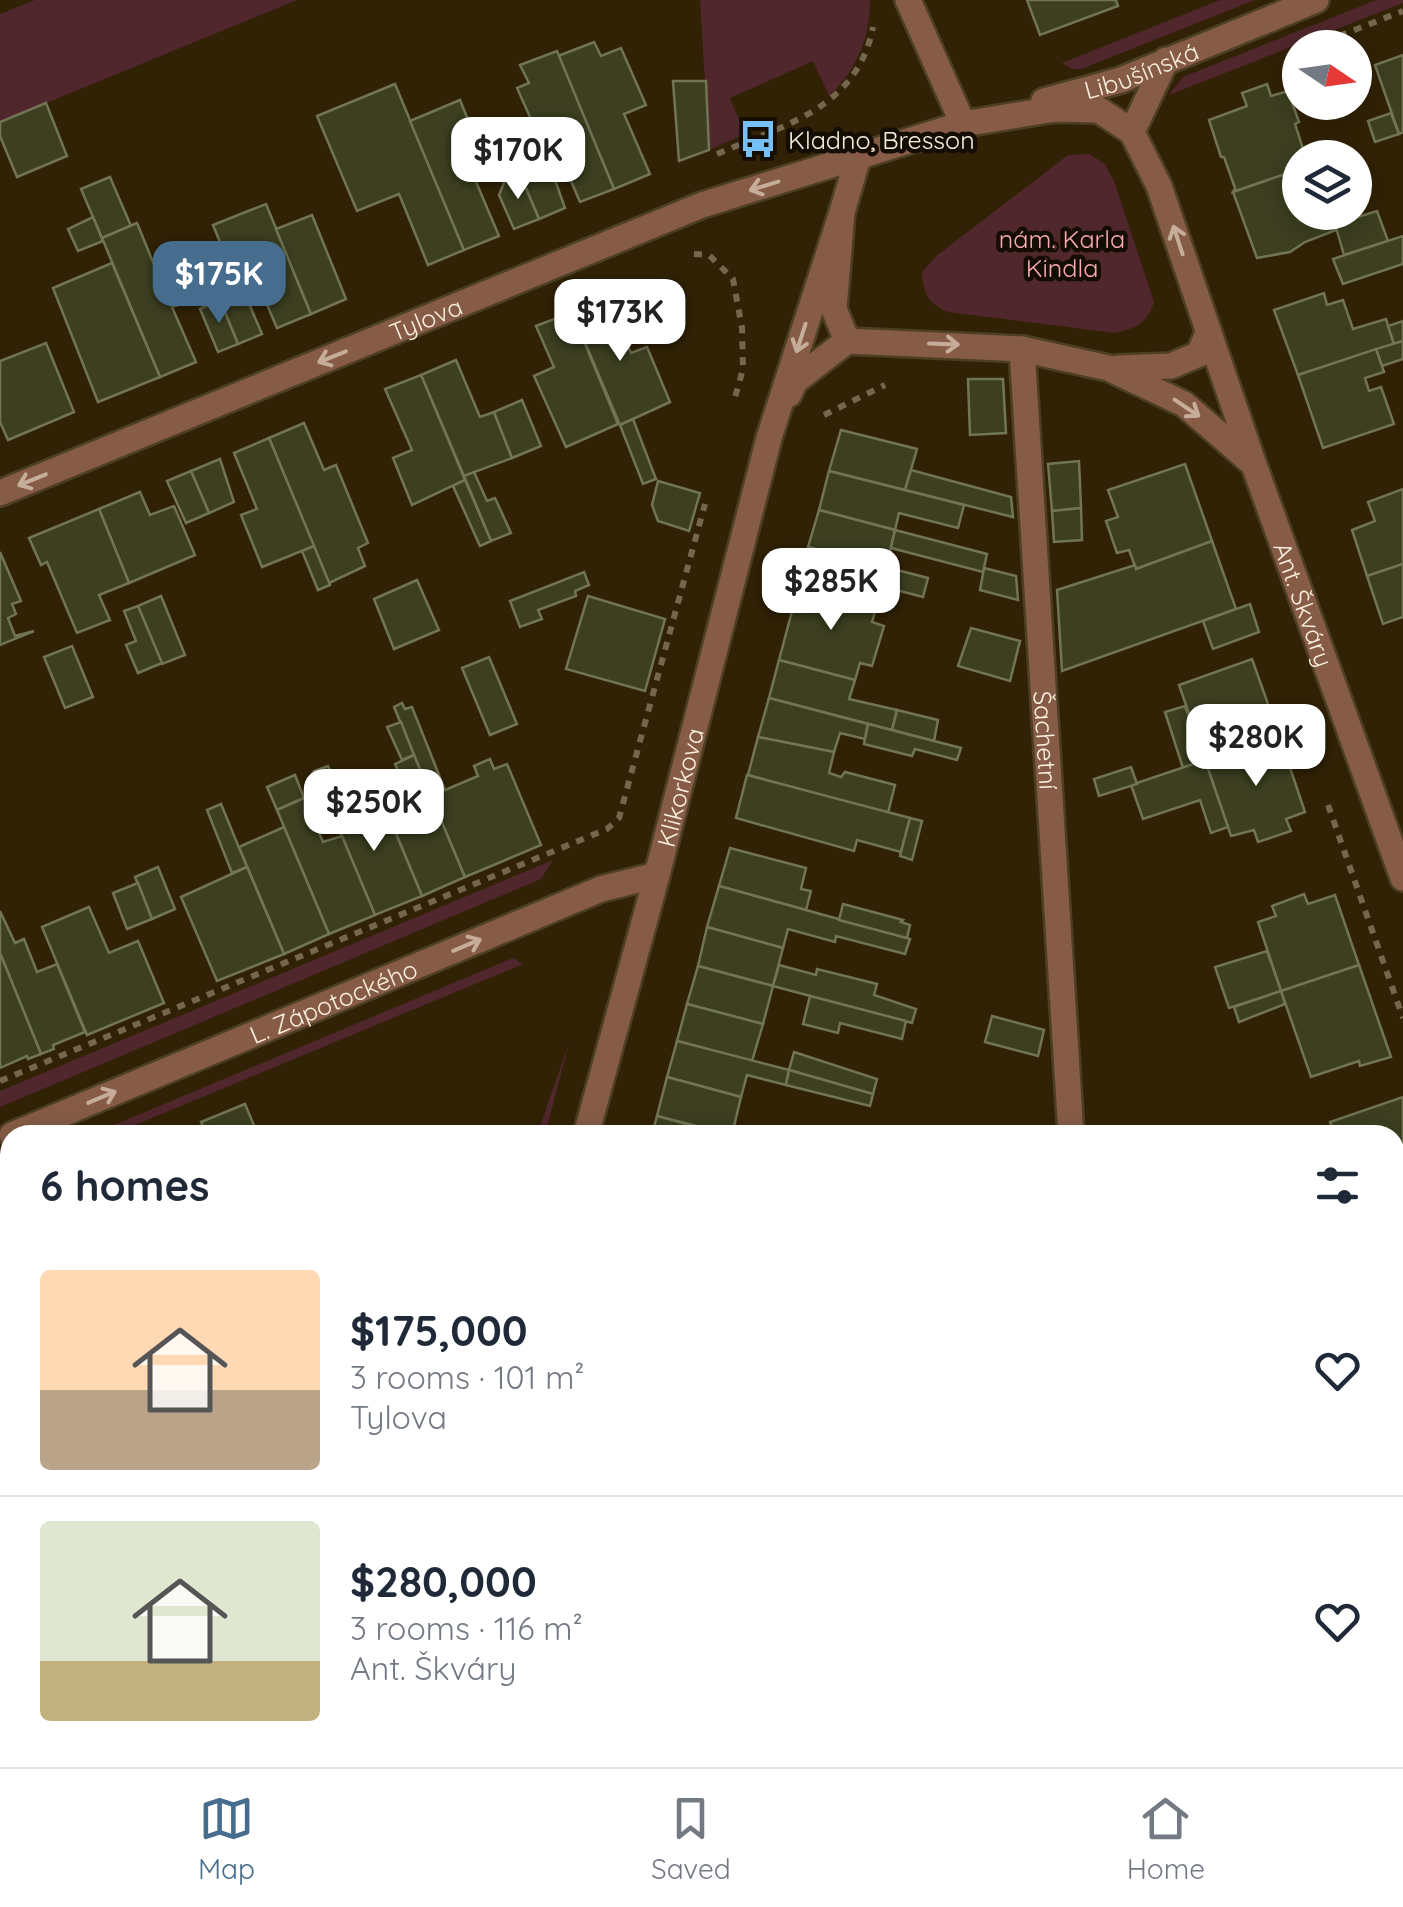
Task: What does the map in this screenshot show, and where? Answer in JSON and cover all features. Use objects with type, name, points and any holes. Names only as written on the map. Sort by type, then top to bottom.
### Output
[{"type":"street","points":[[908,0],[962,124]]},
{"type":"street","name":"Libušínská","points":[[962,124],[1121,80],[1316,0]]},
{"type":"street","points":[[1132,132],[1166,60]]},
{"type":"street","points":[[769,438],[858,158],[962,124],[1055,109],[1099,110],[1132,132],[1160,186],[1208,333],[1200,354],[1172,366],[1108,368]]},
{"type":"street","name":"Tylova","points":[[0,493],[702,205],[858,158]]},
{"type":"street","points":[[842,212],[834,309],[846,341]]},
{"type":"street","name":"Ant. Škváry","points":[[1208,333],[1403,878]]},
{"type":"street","points":[[769,438],[795,381],[846,341],[1022,348],[1108,368],[1184,404],[1254,465]]},
{"type":"street","name":"Šachetní","points":[[1022,348],[1070,1125]]},
{"type":"street","name":"Klikorkova","points":[[589,1125],[658,875],[769,438]]},
{"type":"street","name":"L. Zápotockého","points":[[37,1125],[601,889],[658,875]]},
{"type":"path","points":[[1354,30],[1403,10]]},
{"type":"path","points":[[690,254],[708,255],[733,280],[742,328],[742,368],[732,406]]},
{"type":"path","points":[[811,422],[888,384]]},
{"type":"path","points":[[0,1082],[607,828],[619,818],[706,500]]},
{"type":"path","points":[[1325,795],[1403,1018]]},
{"type":"green space","points":[[35,0],[297,0],[0,122],[0,14]]},
{"type":"green space","points":[[700,0],[870,0],[868,27],[847,75],[829,96],[813,61],[730,98],[745,134],[709,150]]},
{"type":"green space","points":[[1220,0],[1255,0],[1081,69],[1062,63]]},
{"type":"green space","points":[[1376,0],[1403,0],[1334,30],[1301,30]]},
{"type":"green space","points":[[1282,38],[1282,51],[1169,95],[1183,77]]},
{"type":"green space","name":"nám. Karla Kindla","points":[[1089,154],[1104,163],[1114,181],[1154,302],[1144,320],[1115,333],[948,312],[931,301],[925,292],[922,272],[935,257],[1068,155]]},
{"type":"green space","points":[[553,860],[541,879],[0,1107],[0,1091]]},
{"type":"green space","points":[[513,958],[523,964],[135,1125],[114,1125]]},
{"type":"green space","points":[[569,1043],[548,1125],[540,1125]]},
{"type":"building","points":[[1027,0],[1116,0],[1118,6],[1040,35]]},
{"type":"building","points":[[594,42],[601,56],[621,48],[646,105],[624,114],[650,174],[614,189],[558,56]]},
{"type":"building","points":[[557,51],[614,189],[580,202],[550,132],[539,137],[517,88],[529,83],[520,65]]},
{"type":"building","points":[[1403,55],[1403,132],[1399,134],[1375,65]]},
{"type":"building","points":[[673,81],[706,81],[709,150],[679,161]]},
{"type":"building","points":[[395,84],[464,250],[428,265],[399,194],[357,211],[317,116]]},
{"type":"building","points":[[1267,84],[1271,96],[1282,93],[1282,120],[1298,120],[1295,124],[1300,140],[1282,140],[1282,175],[1233,192],[1235,188],[1209,120],[1247,106],[1242,93]]},
{"type":"building","points":[[460,100],[489,171],[474,177],[499,236],[464,250],[410,121]]},
{"type":"building","points":[[46,103],[67,156],[17,177],[0,136],[0,122]]},
{"type":"building","points":[[1391,113],[1399,134],[1375,142],[1368,121]]},
{"type":"building","points":[[548,160],[565,208],[539,219],[519,172]]},
{"type":"building","points":[[519,172],[539,219],[514,229],[499,195],[506,178]]},
{"type":"building","points":[[1282,175],[1282,230],[1336,230],[1290,252],[1257,258],[1233,192]]},
{"type":"building","points":[[110,177],[131,226],[102,238],[81,189]]},
{"type":"building","points":[[266,204],[311,314],[277,328],[248,260],[230,267],[213,225]]},
{"type":"building","points":[[1377,211],[1388,241],[1344,255],[1337,230],[1372,230],[1372,213]]},
{"type":"building","points":[[312,215],[346,299],[311,314],[276,229]]},
{"type":"building","points":[[93,217],[103,241],[78,251],[68,229]]},
{"type":"building","points":[[137,223],[155,267],[176,258],[193,300],[172,307],[196,362],[160,377],[102,238]]},
{"type":"building","points":[[1403,236],[1403,264],[1343,284],[1333,259]]},
{"type":"building","points":[[112,263],[160,377],[98,402],[53,288]]},
{"type":"building","points":[[244,292],[262,334],[238,344],[220,301]]},
{"type":"building","points":[[1324,293],[1327,305],[1343,300],[1353,329],[1386,319],[1394,344],[1298,375],[1274,310]]},
{"type":"building","points":[[607,297],[631,353],[647,347],[670,402],[620,425],[572,312]]},
{"type":"building","points":[[220,300],[238,344],[218,352],[200,309]]},
{"type":"building","points":[[572,312],[618,424],[566,447],[534,376],[554,367],[536,326]]},
{"type":"building","points":[[1403,321],[1403,341],[1394,344],[1388,326]]},
{"type":"building","points":[[1403,341],[1403,359],[1382,366],[1376,349]]},
{"type":"building","points":[[46,343],[74,412],[8,440],[0,422],[0,361]]},
{"type":"building","points":[[1376,349],[1384,372],[1365,378],[1369,391],[1381,387],[1394,424],[1323,448],[1298,375]]},
{"type":"building","points":[[456,360],[480,417],[494,412],[512,458],[464,476],[421,375]]},
{"type":"building","points":[[421,375],[465,480],[412,505],[393,458],[412,450],[385,389]]},
{"type":"building","points":[[968,379],[1003,379],[1006,433],[970,435]]},
{"type":"building","points":[[522,400],[541,446],[512,458],[494,412]]},
{"type":"building","points":[[633,419],[656,479],[643,484],[620,425]]},
{"type":"building","points":[[304,423],[324,470],[336,465],[368,543],[358,548],[365,566],[329,583],[269,438]]},
{"type":"building","points":[[841,430],[917,449],[905,490],[829,471]]},
{"type":"building","points":[[269,438],[314,546],[262,567],[241,515],[257,509],[234,453]]},
{"type":"building","points":[[220,459],[234,502],[209,513],[191,471]]},
{"type":"building","points":[[1079,461],[1081,508],[1052,511],[1048,464]]},
{"type":"building","points":[[1185,464],[1212,541],[1136,569],[1129,550],[1117,553],[1106,521],[1118,517],[1108,490]]},
{"type":"building","points":[[911,470],[1011,497],[1013,517],[905,490]]},
{"type":"building","points":[[191,471],[209,513],[186,523],[167,481]]},
{"type":"building","points":[[829,471],[964,505],[958,528],[899,513],[895,530],[819,510]]},
{"type":"building","points":[[474,472],[487,501],[495,498],[511,533],[491,541],[464,476]]},
{"type":"building","points":[[465,480],[491,541],[480,546],[453,486]]},
{"type":"building","points":[[658,481],[700,493],[689,531],[658,521],[652,505]]},
{"type":"building","points":[[1403,489],[1403,564],[1367,576],[1352,530],[1375,521],[1368,502]]},
{"type":"building","points":[[140,492],[150,515],[174,506],[195,555],[129,583],[99,509]]},
{"type":"building","points":[[1081,508],[1082,540],[1054,542],[1052,511]]},
{"type":"building","points":[[99,509],[129,583],[99,595],[110,620],[77,633],[47,562],[41,565],[29,538]]},
{"type":"building","points":[[819,510],[895,530],[886,567],[808,547]]},
{"type":"building","points":[[895,530],[987,554],[983,572],[891,548]]},
{"type":"building","points":[[1212,541],[1236,609],[1062,671],[1057,590],[1135,565],[1136,569]]},
{"type":"building","points":[[314,546],[330,585],[318,590],[302,551]]},
{"type":"building","points":[[808,547],[928,578],[923,597],[881,586],[877,605],[799,585]]},
{"type":"building","points":[[0,552],[21,601],[12,604],[16,614],[8,618],[15,636],[34,631],[0,645]]},
{"type":"building","points":[[1403,564],[1403,617],[1383,624],[1367,576]]},
{"type":"building","points":[[984,568],[1016,576],[1018,600],[980,590]]},
{"type":"building","points":[[584,572],[589,585],[575,591],[576,596],[538,610],[542,619],[520,627],[510,601]]},
{"type":"building","points":[[417,580],[439,630],[394,649],[374,599]]},
{"type":"building","points":[[799,585],[877,605],[872,622],[884,626],[872,666],[860,663],[855,680],[779,660]]},
{"type":"building","points":[[161,596],[185,655],[162,664],[138,606]]},
{"type":"building","points":[[588,596],[665,619],[645,691],[566,669]]},
{"type":"building","points":[[1250,604],[1259,632],[1213,649],[1203,621]]},
{"type":"building","points":[[138,606],[162,663],[138,673],[126,645],[136,641],[124,611]]},
{"type":"building","points":[[971,628],[1020,641],[1010,681],[958,666]]},
{"type":"building","points":[[72,646],[93,697],[65,708],[44,657]]},
{"type":"building","points":[[489,657],[517,724],[490,735],[462,668]]},
{"type":"building","points":[[1252,659],[1279,735],[1205,760],[1179,685]]},
{"type":"building","points":[[779,660],[855,680],[849,699],[897,710],[892,730],[769,698]]},
{"type":"building","points":[[769,698],[868,724],[865,739],[840,733],[834,752],[758,737]]},
{"type":"building","points":[[402,703],[405,709],[412,707],[445,790],[431,796],[394,707]]},
{"type":"building","points":[[1185,706],[1205,760],[1183,768],[1165,712]]},
{"type":"building","points":[[897,710],[938,720],[934,741],[892,730]]},
{"type":"building","points":[[401,722],[414,755],[402,760],[387,727]]},
{"type":"building","points":[[868,724],[961,748],[957,760],[915,749],[912,756],[864,744]]},
{"type":"building","points":[[1279,735],[1305,812],[1286,819],[1291,831],[1258,842],[1254,830],[1231,836],[1205,760]]},
{"type":"building","points":[[758,737],[834,752],[829,773],[841,777],[845,772],[895,785],[888,813],[748,775]]},
{"type":"building","points":[[414,755],[465,877],[422,896],[389,817],[422,801],[417,790],[408,794],[395,764]]},
{"type":"building","points":[[490,759],[494,769],[507,764],[541,845],[465,877],[431,796],[478,776],[474,766]]},
{"type":"building","points":[[1205,760],[1228,827],[1211,833],[1200,800],[1143,819],[1131,785]]},
{"type":"building","points":[[328,766],[337,786],[323,792],[314,771]]},
{"type":"building","points":[[1131,767],[1137,784],[1099,796],[1094,779]]},
{"type":"building","points":[[295,775],[304,798],[277,810],[267,787]]},
{"type":"building","points":[[747,775],[910,818],[901,852],[857,840],[854,851],[736,818]]},
{"type":"building","points":[[348,781],[359,808],[350,812],[358,830],[389,817],[422,896],[375,915],[323,792]]},
{"type":"building","points":[[304,798],[323,842],[342,836],[375,915],[329,934],[277,810]]},
{"type":"building","points":[[221,804],[247,867],[232,873],[207,810]]},
{"type":"building","points":[[910,818],[922,821],[912,860],[900,856]]},
{"type":"building","points":[[284,827],[329,934],[284,954],[239,847]]},
{"type":"building","points":[[730,848],[806,868],[801,889],[811,891],[806,910],[719,886]]},
{"type":"building","points":[[158,867],[175,909],[152,919],[135,877]]},
{"type":"building","points":[[247,867],[284,954],[217,981],[181,897]]},
{"type":"building","points":[[138,883],[152,919],[127,929],[113,893]]},
{"type":"building","points":[[719,886],[910,939],[905,954],[836,936],[835,942],[788,929],[783,948],[707,927]]},
{"type":"building","points":[[1304,894],[1308,904],[1335,895],[1359,965],[1281,991],[1258,922],[1276,916],[1272,906]]},
{"type":"building","points":[[843,904],[903,920],[910,925],[907,938],[839,920]]},
{"type":"building","points":[[89,907],[109,953],[138,941],[164,1003],[87,1035],[42,927]]},
{"type":"building","points":[[0,911],[15,943],[24,939],[37,972],[57,964],[85,1032],[41,1054],[0,953]]},
{"type":"building","points":[[707,927],[783,948],[773,986],[698,966]]},
{"type":"building","points":[[1267,951],[1281,991],[1229,1008],[1215,967]]},
{"type":"building","points":[[0,953],[41,1054],[0,1068]]},
{"type":"building","points":[[779,965],[816,975],[817,969],[877,984],[874,995],[916,1009],[912,1023],[773,986]]},
{"type":"building","points":[[1359,965],[1391,1057],[1360,1066],[1359,1061],[1311,1077],[1281,991]]},
{"type":"building","points":[[698,966],[773,986],[763,1024],[687,1004]]},
{"type":"building","points":[[1281,991],[1285,1004],[1239,1022],[1234,1007]]},
{"type":"building","points":[[810,996],[906,1021],[902,1039],[840,1023],[838,1033],[803,1024]]},
{"type":"building","points":[[687,1004],[763,1024],[752,1061],[677,1041]]},
{"type":"building","points":[[992,1016],[1044,1030],[1038,1056],[985,1042]]},
{"type":"building","points":[[677,1041],[789,1070],[786,1085],[747,1075],[741,1097],[667,1077]]},
{"type":"building","points":[[794,1052],[877,1079],[873,1094],[789,1070]]},
{"type":"building","points":[[789,1070],[873,1094],[870,1106],[786,1085]]},
{"type":"building","points":[[667,1077],[741,1097],[734,1125],[693,1125],[657,1116]]},
{"type":"building","points":[[1403,1097],[1403,1125],[1330,1122]]},
{"type":"building","points":[[245,1104],[254,1125],[202,1125],[201,1122]]},
{"type":"building","points":[[657,1116],[690,1125],[655,1125]]},
{"type":"place","name":"Kladno, Bresson","points":[[758,139]]}]
